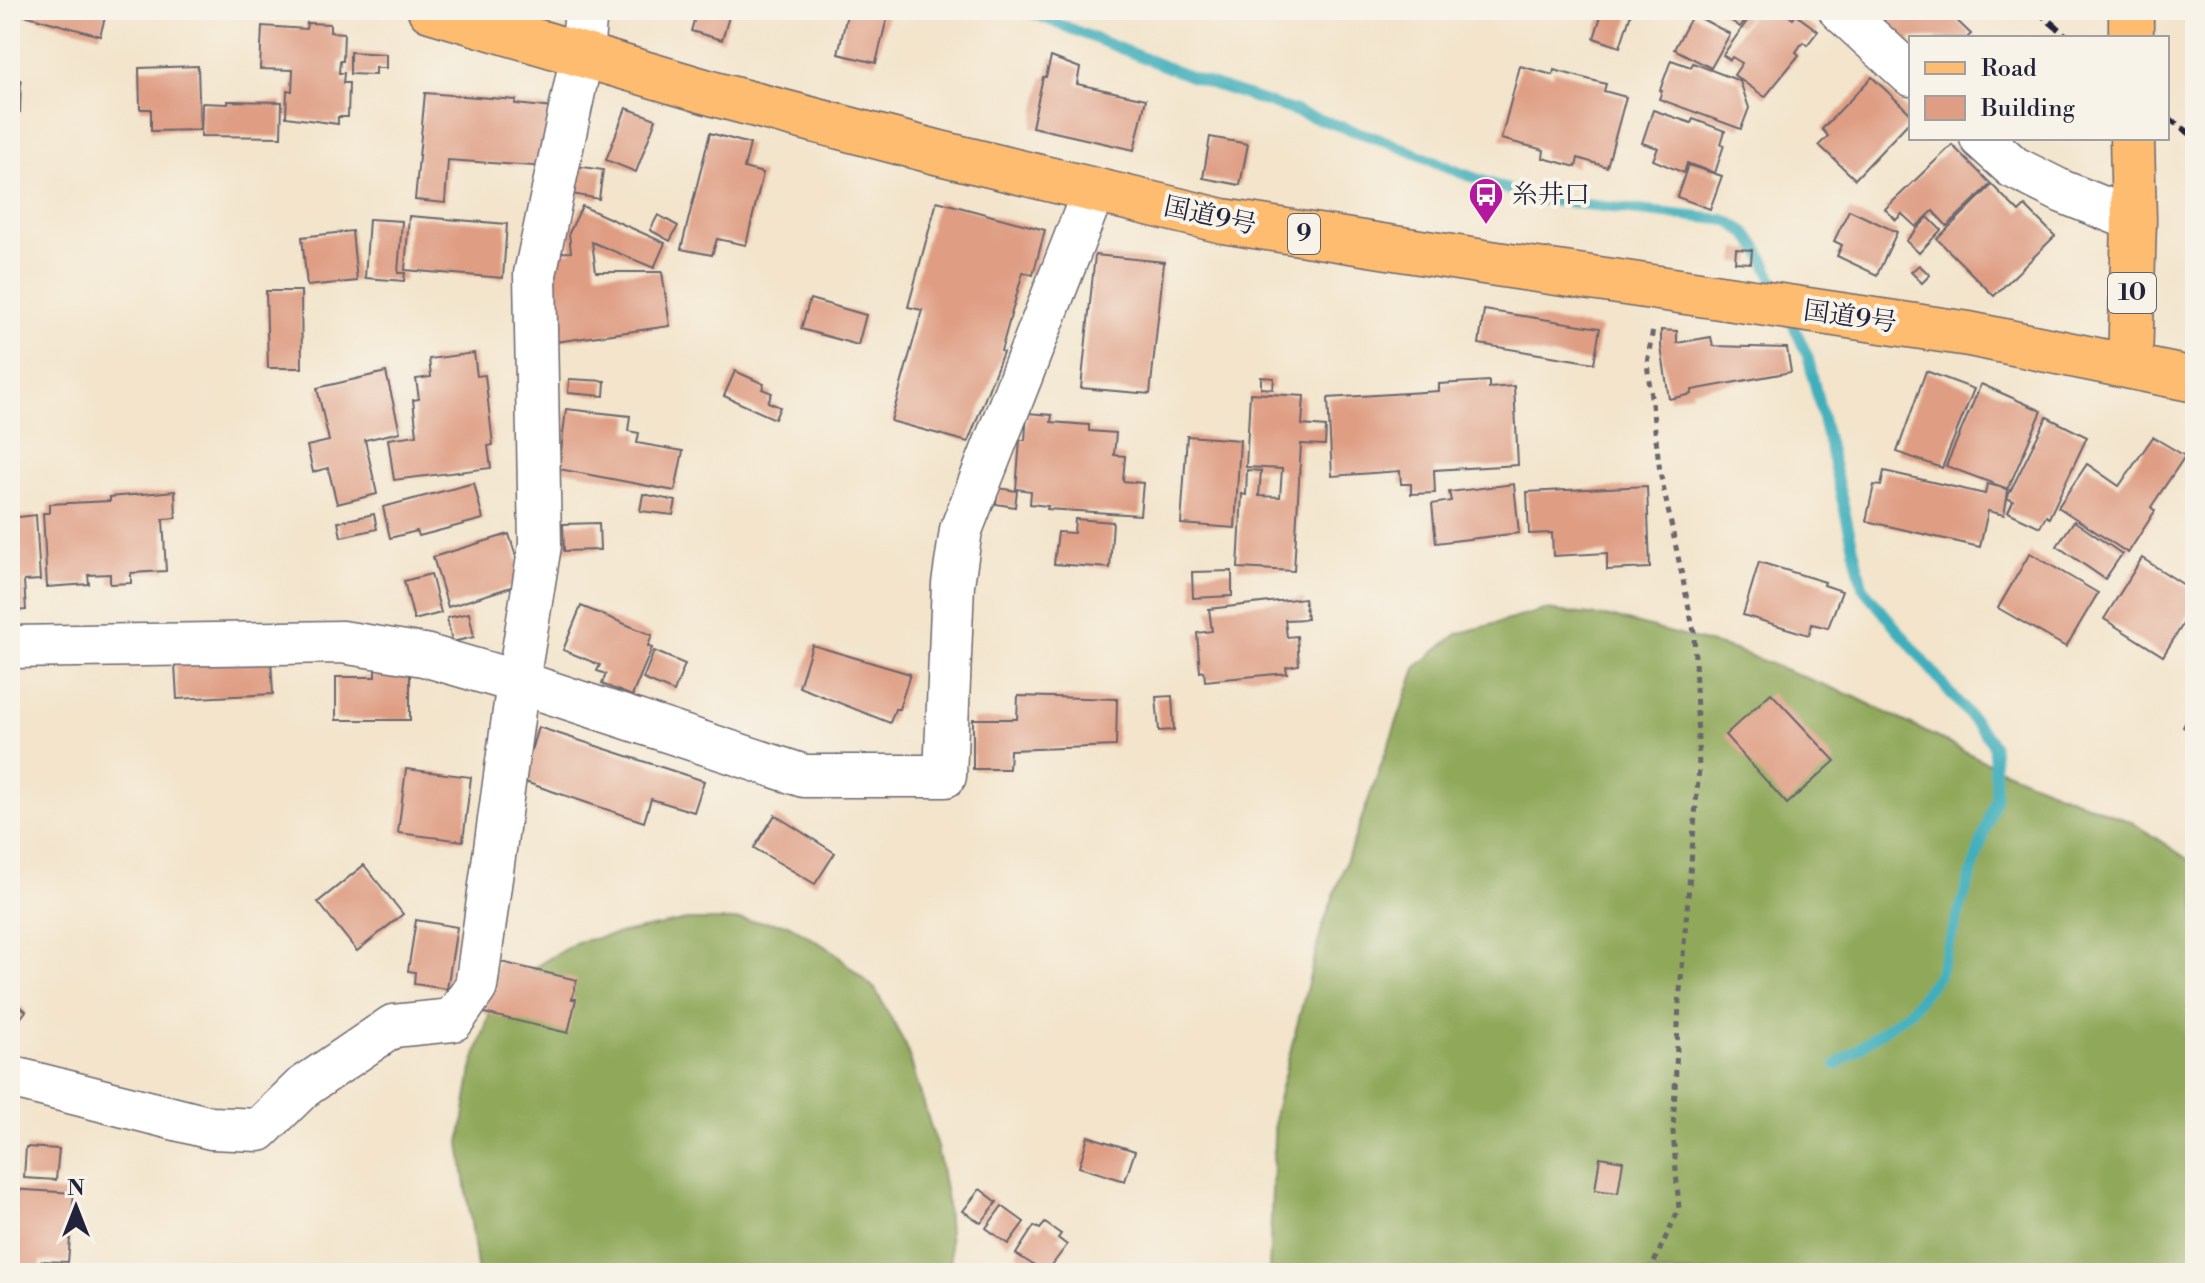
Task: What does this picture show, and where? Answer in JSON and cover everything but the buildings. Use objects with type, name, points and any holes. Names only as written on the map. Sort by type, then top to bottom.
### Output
[{"type":"main road","name":"国道9号","points":[[430,10],[718,95],[1223,221],[1969,334],[2195,380]]},
{"type":"main road","points":[[2131,10],[2131,36]]},
{"type":"main road","name":"10","points":[[2130,366],[2134,220],[2132,140]]},
{"type":"street","points":[[10,1077],[211,1128],[259,1130],[302,1088],[393,1026],[453,1020],[476,987],[540,545],[535,274],[582,54],[586,10]]},
{"type":"street","points":[[1840,10],[1909,73]]},
{"type":"street","points":[[1983,140],[2013,167],[2063,192],[2134,220]]},
{"type":"street","points":[[10,647],[342,642],[424,655],[518,682],[804,776],[945,776],[953,584],[961,530],[1094,190]]},
{"type":"path","points":[[1649,1273],[1679,1209],[1673,1132],[1679,1003],[1699,769],[1694,632],[1660,472],[1647,363],[1660,288]]},
{"type":"green space","points":[[1545,610],[1616,618],[1735,650],[1855,697],[1998,768],[2133,823],[2195,864],[2195,1273],[1269,1273],[1275,1111],[1322,928],[1417,666],[1457,634]]},
{"type":"green space","points":[[687,920],[788,924],[831,950],[875,989],[906,1046],[937,1147],[946,1195],[952,1273],[478,1273],[460,1143],[472,1069],[490,1012],[533,968],[577,942]]},
{"type":"waterway","points":[[1024,10],[1194,78],[1388,142],[1461,173],[1535,199],[1725,220],[1746,233],[1753,242],[1779,293]]},
{"type":"waterway","points":[[1791,320],[1808,357],[1863,588],[1993,744],[1996,797],[1939,974],[1910,1011],[1836,1065]]},
{"type":"railway","points":[[2036,10],[2067,36]]},
{"type":"railway","points":[[2169,118],[2195,137]]},
{"type":"place","name":"糸井口","points":[[1486,226]]}]
